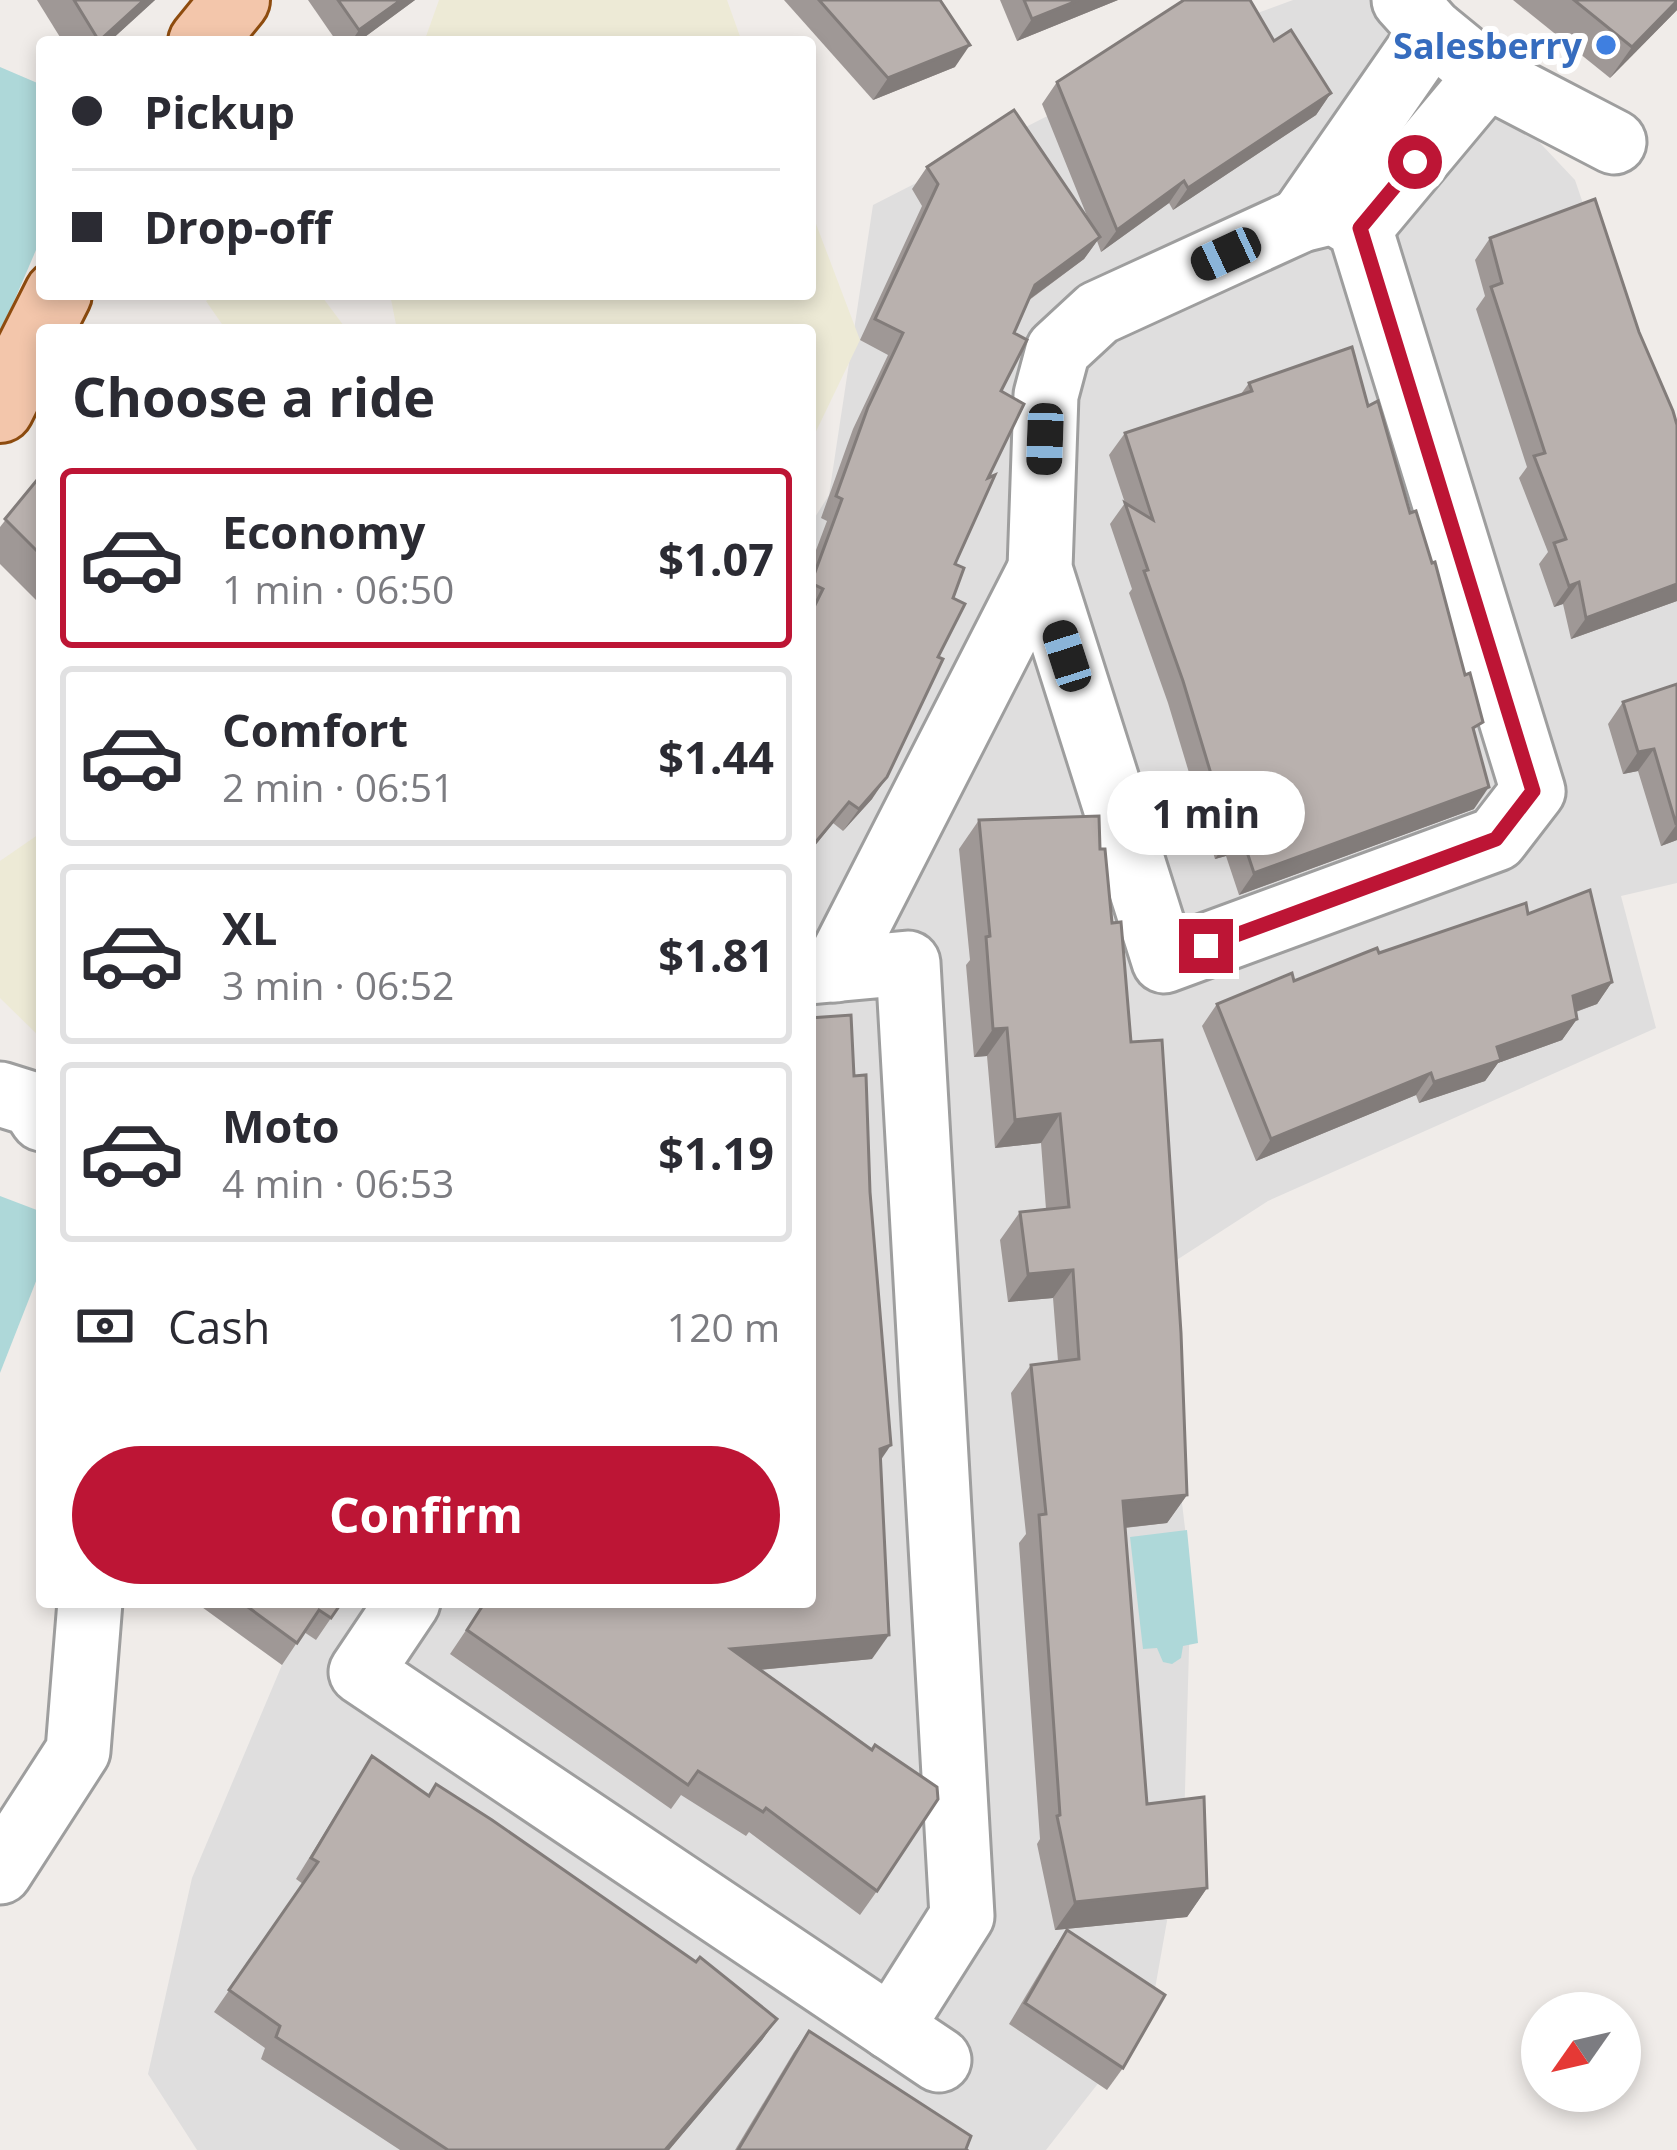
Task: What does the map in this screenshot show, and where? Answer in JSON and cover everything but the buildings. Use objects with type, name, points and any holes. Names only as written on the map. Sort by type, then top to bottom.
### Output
[{"type":"main road","points":[[207,36],[236,0]]},
{"type":"main road","points":[[0,410],[36,338]]},
{"type":"street","points":[[1487,76],[1330,224],[1098,313],[1058,350],[1046,395],[1040,569],[1164,962],[1496,839],[1533,791],[1330,224],[1418,16],[1487,76],[1614,142]]},
{"type":"street","points":[[823,971],[1040,569]]},
{"type":"street","points":[[403,1608],[361,1672],[915,2044],[962,1916],[908,963],[823,971]]},
{"type":"street","points":[[0,1094],[32,1104],[36,1110]]},
{"type":"street","points":[[0,1872],[78,1751],[90,1608]]},
{"type":"shaded area","points":[[439,0],[727,0],[740,36],[426,36]]},
{"type":"shaded area","points":[[1293,0],[1405,0],[1575,180],[1677,479],[1677,883],[1621,896],[1656,1028],[1268,1201],[1155,1274],[1191,1579],[1184,1825],[1150,2017],[1046,2150],[197,2150],[148,2074],[192,1878],[282,1665],[203,1608],[816,1608],[816,516],[829,495],[873,205],[1230,23]]},
{"type":"shaded area","points":[[816,224],[860,340],[816,432],[816,324],[396,324],[391,300],[816,300]]},
{"type":"shaded area","points":[[324,300],[342,324],[222,324],[206,301]]},
{"type":"shaded area","points":[[36,836],[36,1033],[0,998],[0,861]]},
{"type":"water","points":[[0,67],[36,82],[36,250],[0,334]]},
{"type":"water","points":[[0,1196],[36,1210],[36,1281],[0,1373]]},
{"type":"water","points":[[1187,1530],[1198,1643],[1183,1646],[1181,1658],[1172,1664],[1163,1662],[1157,1648],[1143,1649],[1130,1537]]},
{"type":"place","name":"Salesberry","points":[[1606,45]]},
{"type":"route","points":[[1206,946],[1496,839],[1533,791],[1360,228],[1415,162]]}]
